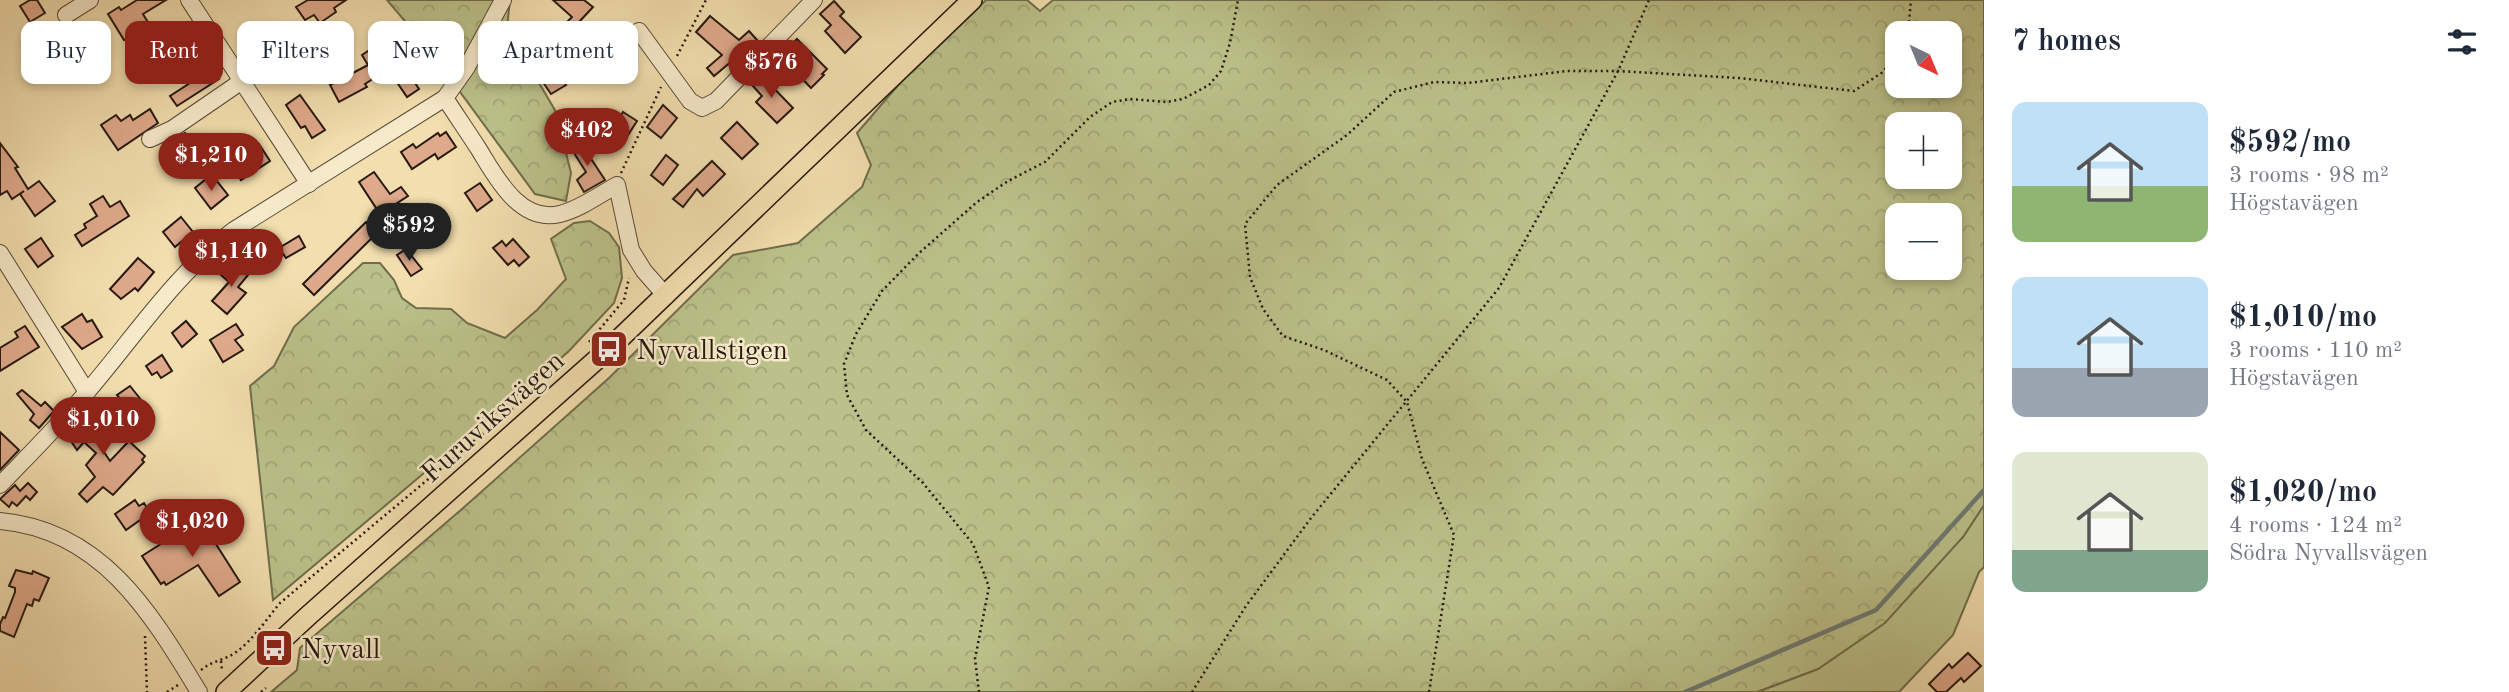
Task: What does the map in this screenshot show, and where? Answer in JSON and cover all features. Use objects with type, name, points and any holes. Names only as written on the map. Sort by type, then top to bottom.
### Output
[{"type":"main road","name":"Furuviksvägen","points":[[226,692],[666,296],[963,3]]},
{"type":"street","points":[[66,15],[90,0]]},
{"type":"street","points":[[189,0],[237,73]]},
{"type":"street","points":[[0,485],[87,392],[170,289],[201,256],[234,230],[445,98],[467,67],[503,0]]},
{"type":"street","points":[[639,31],[690,101],[702,108],[710,106],[814,0]]},
{"type":"street","points":[[150,139],[172,129],[238,84]]},
{"type":"street","points":[[244,84],[309,184]]},
{"type":"street","points":[[445,98],[500,183],[513,199],[530,211],[558,215],[573,210],[617,185],[631,250],[644,271],[666,296]]},
{"type":"street","points":[[0,253],[87,392]]},
{"type":"street","points":[[0,521],[54,533],[88,551],[122,581],[156,626],[199,692]]},
{"type":"path","points":[[617,185],[625,162],[706,0]]},
{"type":"path","points":[[979,692],[975,659],[989,587],[973,544],[923,483],[866,430],[847,395],[844,364],[856,334],[882,291],[918,254],[977,202],[1008,181],[1045,162],[1090,117],[1112,102],[1130,99],[1166,102],[1183,99],[1209,85],[1221,71],[1230,43],[1238,0]]},
{"type":"path","points":[[1192,692],[1254,595],[1311,518],[1499,288],[1618,71],[1649,0]]},
{"type":"path","points":[[1909,21],[1911,0]]},
{"type":"path","points":[[1429,692],[1454,535],[1422,459],[1406,402],[1387,380],[1324,350],[1283,336],[1264,309],[1250,277],[1245,224],[1277,185],[1347,135],[1394,92],[1434,82],[1468,83],[1567,71],[1618,71],[1739,78],[1854,91],[1885,69]]},
{"type":"path","points":[[582,351],[624,300],[629,287],[631,250]]},
{"type":"path","points":[[222,670],[221,661],[248,642],[280,603],[539,387]]},
{"type":"path","points":[[147,692],[145,636],[156,626]]},
{"type":"path","points":[[261,692],[266,688]]},
{"type":"green space","points":[[387,0],[510,0],[508,21],[478,21],[478,84],[540,84],[556,112],[571,173],[566,201],[535,194],[454,84],[464,84],[464,21],[405,21]]},
{"type":"green space","points":[[986,0],[1027,0],[1040,11],[1053,0],[1984,0],[1984,505],[1963,537],[1885,623],[1818,669],[1757,692],[271,692],[297,670],[300,648],[609,378],[733,255],[798,243],[862,187],[871,165],[857,133],[900,83]]},
{"type":"green space","points":[[590,221],[609,233],[619,247],[622,278],[614,303],[568,352],[273,600],[250,386],[274,366],[294,327],[363,263],[380,263],[394,280],[402,298],[416,308],[451,309],[467,323],[505,338],[537,310],[566,279],[551,239],[574,223]]},
{"type":"green space","points":[[1984,505],[1984,567],[1979,572],[1953,635],[1899,692],[1757,692],[1818,669],[1963,537]]},
{"type":"building","points":[[30,0],[37,0],[45,13],[29,21],[20,6]]},
{"type":"building","points":[[137,0],[166,0],[143,14],[147,21],[125,21],[124,40],[108,14],[119,7],[121,10]]},
{"type":"building","points":[[308,0],[346,0],[334,8],[336,12],[323,21],[318,21],[314,15],[305,20],[296,7]]},
{"type":"building","points":[[553,0],[584,0],[593,7],[580,21],[568,21],[572,17]]},
{"type":"building","points":[[834,1],[844,12],[840,16],[861,37],[845,53],[825,31],[831,25],[820,14]]},
{"type":"building","points":[[710,16],[739,40],[749,31],[757,40],[714,76],[707,68],[722,55],[696,32]]},
{"type":"building","points":[[797,39],[827,69],[811,88],[789,65],[793,61],[784,52]]},
{"type":"building","points":[[368,51],[368,65],[362,55]]},
{"type":"building","points":[[368,65],[368,82],[365,84],[367,87],[339,102],[330,85],[354,84],[354,72]]},
{"type":"building","points":[[761,75],[793,108],[777,123],[756,102],[762,96],[752,85]]},
{"type":"building","points":[[188,84],[211,84],[177,106],[170,96]]},
{"type":"building","points":[[398,84],[416,84],[419,89],[407,97]]},
{"type":"building","points":[[544,84],[566,85],[551,94]]},
{"type":"building","points":[[300,95],[325,130],[312,138],[305,126],[301,128],[286,105]]},
{"type":"building","points":[[663,105],[677,118],[661,138],[647,127]]},
{"type":"building","points":[[150,109],[158,123],[118,150],[101,125],[116,115],[121,121],[130,115],[133,120]]},
{"type":"building","points":[[623,112],[637,121],[621,146],[602,134],[615,114],[620,117]]},
{"type":"building","points":[[737,122],[758,144],[742,159],[721,138]]},
{"type":"building","points":[[446,132],[456,147],[438,159],[435,154],[412,169],[401,152],[413,144],[416,148],[438,133],[440,136]]},
{"type":"building","points":[[185,133],[199,149],[189,157],[175,139]]},
{"type":"building","points":[[578,139],[605,180],[584,192],[577,180],[586,172],[569,145]]},
{"type":"building","points":[[0,143],[18,167],[15,168],[28,189],[39,181],[55,201],[35,216],[20,194],[24,191],[12,199],[7,191],[0,195]]},
{"type":"building","points":[[259,144],[270,161],[241,180],[226,155],[236,149],[240,156]]},
{"type":"building","points":[[666,155],[678,165],[663,185],[651,175]]},
{"type":"building","points":[[712,161],[725,174],[703,196],[697,189],[683,207],[673,199]]},
{"type":"building","points":[[374,172],[390,194],[401,187],[408,196],[380,214],[359,182]]},
{"type":"building","points":[[206,179],[211,184],[216,180],[228,195],[211,209],[195,188]]},
{"type":"building","points":[[480,183],[492,200],[477,211],[465,193]]},
{"type":"building","points":[[103,196],[110,207],[120,201],[129,216],[82,246],[75,235],[86,228],[84,224],[97,216],[90,204]]},
{"type":"building","points":[[181,217],[193,232],[175,247],[163,232]]},
{"type":"building","points":[[366,222],[376,234],[314,295],[303,284]]},
{"type":"building","points":[[299,236],[305,247],[286,258],[279,248]]},
{"type":"building","points":[[41,238],[53,256],[38,267],[25,249]]},
{"type":"building","points":[[513,239],[529,257],[519,266],[514,260],[508,265],[493,248],[502,241],[506,246]]},
{"type":"building","points":[[406,249],[422,269],[411,276],[397,255]]},
{"type":"building","points":[[138,258],[154,272],[138,291],[135,288],[121,299],[110,289]]},
{"type":"building","points":[[232,262],[248,275],[238,287],[246,293],[227,314],[212,301],[229,282],[221,275]]},
{"type":"building","points":[[82,314],[87,322],[92,320],[102,337],[82,349],[62,327]]},
{"type":"building","points":[[186,321],[197,334],[182,347],[172,333]]},
{"type":"building","points":[[236,324],[243,335],[235,340],[243,350],[223,362],[210,340]]},
{"type":"building","points":[[25,326],[39,347],[0,371],[0,348],[18,337],[15,332]]},
{"type":"building","points":[[162,355],[172,371],[161,378],[157,372],[152,375],[146,366]]},
{"type":"building","points":[[130,386],[154,416],[142,426],[117,395]]},
{"type":"building","points":[[22,390],[41,406],[45,402],[54,411],[39,428],[30,420],[34,414],[17,394]]},
{"type":"building","points":[[94,400],[103,415],[86,425],[110,461],[129,441],[145,456],[142,460],[144,462],[113,495],[103,487],[87,502],[79,494],[95,477],[86,465],[96,453],[84,442],[77,450],[65,432]]},
{"type":"building","points":[[0,432],[19,450],[0,470]]},
{"type":"building","points":[[28,483],[37,492],[30,500],[26,496],[17,506],[12,502],[9,507],[0,499],[15,485],[20,491]]},
{"type":"building","points":[[135,500],[139,506],[144,503],[150,513],[126,530],[115,514]]},
{"type":"building","points":[[200,519],[240,582],[219,596],[198,565],[166,585],[164,582],[161,584],[142,556]]},
{"type":"building","points":[[16,570],[32,574],[33,571],[49,578],[39,601],[34,599],[32,606],[27,604],[14,637],[0,631],[0,624],[15,592],[15,588],[9,586]]},
{"type":"building","points":[[1968,653],[1981,666],[1964,682],[1961,678],[1946,692],[1937,692],[1929,684],[1949,664],[1952,668]]},
{"type":"waterway","points":[[1685,692],[1876,610],[1984,490]]},
{"type":"place","name":"Nyvallstigen","points":[[609,349]]},
{"type":"place","name":"Nyvall","points":[[274,648]]}]
